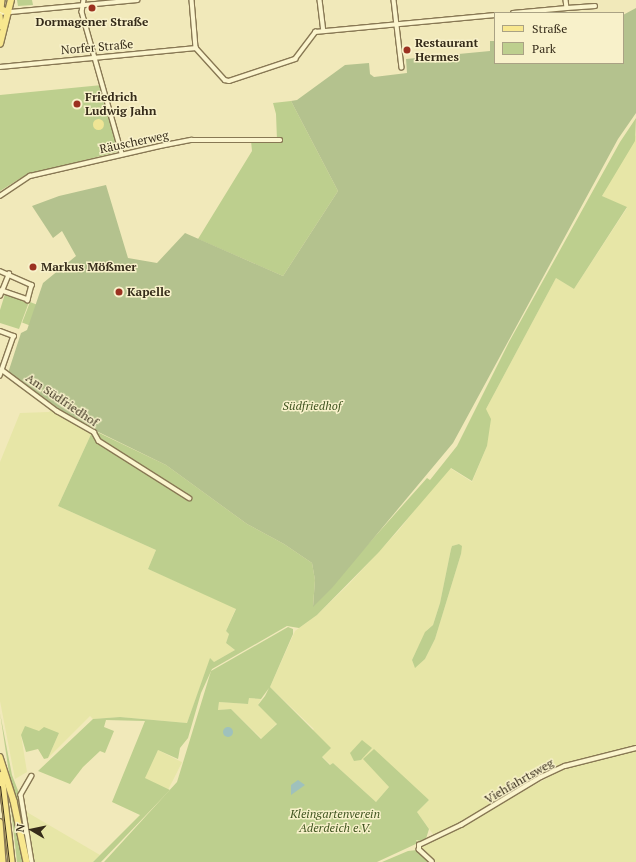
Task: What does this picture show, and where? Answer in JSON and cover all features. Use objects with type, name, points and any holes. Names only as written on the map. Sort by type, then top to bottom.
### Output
[{"type":"main road","points":[[2,0],[1,9],[8,12]]},
{"type":"main road","points":[[0,44],[11,0]]},
{"type":"main road","points":[[0,15],[2,34]]},
{"type":"main road","points":[[0,758],[12,862]]},
{"type":"main road","points":[[0,758],[14,801],[27,862]]},
{"type":"main road","points":[[0,822],[3,862]]},
{"type":"street","points":[[84,0],[82,12],[122,154]]},
{"type":"street","points":[[0,15],[8,12],[137,0]]},
{"type":"street","points":[[192,0],[196,48],[225,80],[233,80],[295,59],[315,32],[494,15]]},
{"type":"street","points":[[320,0],[324,31]]},
{"type":"street","points":[[394,0],[402,68]]},
{"type":"street","points":[[566,0],[567,8]]},
{"type":"street","points":[[524,12],[595,6]]},
{"type":"street","name":"Norfer Straße","points":[[0,67],[196,48]]},
{"type":"street","name":"Räuscherweg","points":[[0,196],[25,178],[122,154],[191,140],[280,140]]},
{"type":"street","points":[[0,271],[32,283],[28,300],[2,291]]},
{"type":"street","points":[[0,296],[9,274]]},
{"type":"street","points":[[0,331],[14,336],[0,376]]},
{"type":"street","name":"Am Südfriedhof","points":[[2,370],[57,411],[94,432],[99,441],[189,498]]},
{"type":"street","name":"Viehfahrtsweg","points":[[432,862],[418,850],[418,846],[565,766],[636,748]]},
{"type":"street","points":[[32,776],[22,789],[21,800],[32,862]]},
{"type":"shaded area","points":[[636,135],[636,747],[564,766],[435,837],[417,812],[429,800],[364,759],[389,787],[376,802],[333,763],[331,765],[304,739],[314,729],[270,687],[295,631],[317,615],[348,585],[399,530],[435,484],[450,468],[472,482],[487,446],[486,409],[556,278],[574,289],[627,208],[602,196]],"holes":[[[459,544],[461,546],[461,554],[435,639],[425,659],[415,667],[412,660],[427,630],[433,625],[440,603],[452,546]]]},
{"type":"shaded area","points":[[54,407],[93,430],[58,506],[156,550],[148,569],[236,608],[226,631],[229,634],[226,643],[235,650],[214,662],[210,659],[187,723],[120,717],[93,719],[90,716],[48,758],[59,733],[39,731],[21,735],[27,772],[15,779],[0,701],[0,462],[20,413],[49,412]]},
{"type":"shaded area","points":[[249,698],[261,699],[258,705],[277,723],[262,739],[231,709],[218,710],[219,702],[248,704]]},
{"type":"shaded area","points":[[158,750],[182,762],[168,790],[144,778]]},
{"type":"shaded area","points":[[636,751],[636,862],[434,862],[420,849],[422,844],[460,827],[563,769],[591,760]]},
{"type":"shaded area","points":[[25,811],[100,855],[93,862],[33,862]]},
{"type":"green space","points":[[17,0],[32,0],[33,5],[18,6]]},
{"type":"green space","name":"Südfriedhof","points":[[636,8],[636,113],[618,139],[453,443],[332,588],[313,607],[315,580],[312,563],[284,544],[247,524],[166,465],[78,422],[8,373],[21,333],[27,330],[43,283],[76,256],[62,231],[53,238],[32,206],[59,196],[106,185],[128,258],[157,263],[185,233],[283,276],[338,191],[291,101],[297,100],[345,65],[369,63],[370,74],[374,77],[407,73],[406,59],[490,51],[490,41],[494,41],[494,64],[624,64],[624,14]]},
{"type":"green space","points":[[102,85],[120,151],[24,176],[0,191],[0,95]]},
{"type":"green space","points":[[291,101],[338,191],[283,276],[198,239],[252,151],[251,141],[277,140],[276,114],[273,103]]},
{"type":"green space","points":[[636,118],[635,141],[602,196],[627,207],[574,289],[556,278],[486,409],[491,419],[487,446],[472,481],[451,468],[379,552],[317,615],[299,628],[287,626],[212,669],[201,693],[188,738],[180,748],[178,759],[158,750],[145,778],[170,790],[101,862],[93,862],[140,815],[112,802],[145,721],[106,720],[104,727],[114,731],[105,753],[100,751],[83,767],[70,784],[38,771],[93,719],[120,717],[187,723],[210,658],[214,662],[235,650],[226,643],[229,634],[226,631],[236,609],[148,569],[156,550],[58,506],[93,430],[166,465],[247,524],[284,544],[312,563],[315,580],[313,606],[427,478],[430,480],[457,446],[509,342],[620,142]]},
{"type":"green space","points":[[5,294],[29,302],[19,329],[0,323],[0,310]]},
{"type":"green space","points":[[30,302],[38,305],[31,326],[22,323]]},
{"type":"green space","points":[[459,544],[462,546],[461,554],[435,639],[425,659],[415,668],[412,660],[425,632],[433,625],[440,603],[452,546]]},
{"type":"green space","name":"Kleingartenverein Aderdeich e.V.","points":[[288,627],[293,629],[293,634],[270,687],[331,748],[322,757],[330,765],[333,763],[376,802],[389,787],[363,759],[374,749],[429,800],[417,812],[429,829],[425,842],[416,840],[418,843],[377,862],[104,862],[177,782],[211,671]],"holes":[[[269,688],[258,705],[277,724],[261,739],[231,709],[218,710],[219,702],[248,704],[249,698],[261,699]]]},
{"type":"green space","points":[[0,713],[12,775],[19,793],[31,862],[11,786]]},
{"type":"green space","points":[[25,726],[39,731],[44,727],[59,733],[48,758],[44,759],[38,749],[26,752],[21,735]]},
{"type":"green space","points":[[362,740],[372,748],[361,760],[354,761],[350,753]]},
{"type":"green space","points":[[9,791],[25,862],[17,862]]},
{"type":"green space","points":[[417,850],[430,862],[382,862],[408,851]]},
{"type":"sand","points":[[96,119],[100,119],[102,120],[102,128],[96,129],[93,126],[93,122]]},
{"type":"water","points":[[226,727],[230,727],[232,728],[232,736],[226,737],[223,734],[223,730]]},
{"type":"water","points":[[298,780],[305,785],[291,795],[291,785]]},
{"type":"tram line","points":[[0,786],[9,862]]},
{"type":"place","name":"Dormagener Straße","points":[[92,8]]},
{"type":"place","name":"Restaurant Hermes","points":[[407,50]]},
{"type":"place","name":"Friedrich Ludwig Jahn","points":[[77,104]]},
{"type":"place","name":"Markus Mößmer","points":[[33,267]]},
{"type":"place","name":"Kapelle","points":[[119,292]]}]
